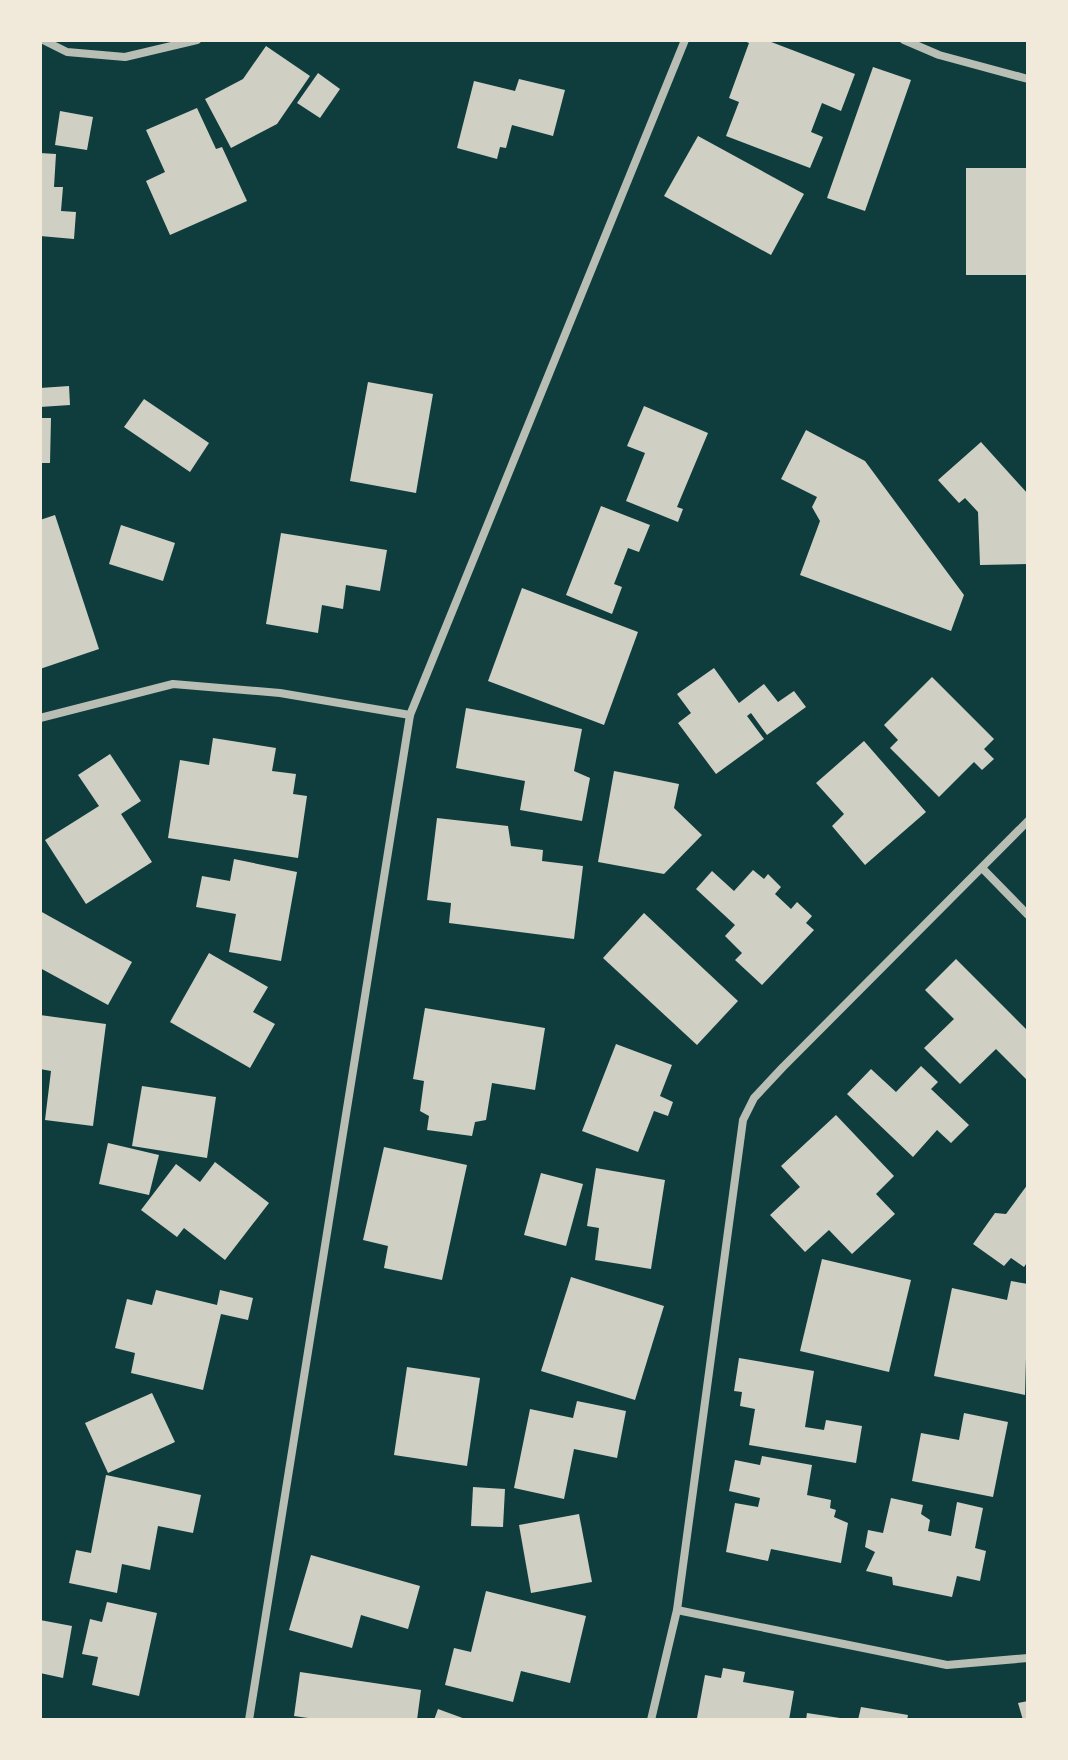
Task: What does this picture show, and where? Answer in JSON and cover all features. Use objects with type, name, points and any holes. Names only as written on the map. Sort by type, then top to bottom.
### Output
[{"type":"street","points":[[43,40],[67,52],[125,57],[197,40]]},
{"type":"street","points":[[249,1720],[410,715],[685,40]]},
{"type":"street","points":[[904,40],[939,55],[1028,79]]},
{"type":"street","points":[[40,718],[173,684],[280,693],[410,715]]},
{"type":"street","points":[[651,1720],[677,1610],[743,1120],[754,1098],[783,1067],[1028,821]]},
{"type":"street","points":[[983,869],[1028,915]]},
{"type":"street","points":[[677,1610],[947,1665],[1028,1658]]},
{"type":"building","points":[[742,40],[766,40],[855,74],[841,111],[822,103],[811,132],[823,137],[810,168],[726,136],[739,102],[729,98],[749,43]]},
{"type":"building","points":[[266,46],[310,76],[277,124],[231,148],[205,99],[243,79]]},
{"type":"building","points":[[873,67],[911,80],[865,211],[827,198]]},
{"type":"building","points":[[318,73],[340,89],[320,118],[297,103]]},
{"type":"building","points":[[519,79],[565,90],[553,136],[512,125],[506,148],[500,147],[497,159],[457,148],[474,81],[515,91]]},
{"type":"building","points":[[197,108],[216,149],[222,147],[247,201],[170,235],[146,181],[165,172],[146,130]]},
{"type":"building","points":[[60,111],[93,117],[87,150],[55,145]]},
{"type":"building","points":[[698,136],[804,194],[771,255],[664,196]]},
{"type":"building","points":[[40,153],[56,154],[54,187],[63,187],[61,211],[76,212],[74,239],[40,236]]},
{"type":"building","points":[[966,168],[1028,168],[1028,275],[966,275]]},
{"type":"building","points":[[368,382],[433,394],[416,493],[350,481]]},
{"type":"building","points":[[69,386],[70,405],[40,407],[40,388]]},
{"type":"building","points":[[144,399],[209,443],[190,472],[124,427]]},
{"type":"building","points":[[644,406],[708,433],[677,507],[683,509],[678,522],[626,501],[645,453],[627,446]]},
{"type":"building","points":[[40,418],[51,418],[50,463],[40,463]]},
{"type":"building","points":[[806,430],[865,461],[964,595],[951,631],[800,575],[820,521],[812,507],[817,497],[781,479]]},
{"type":"building","points":[[981,442],[1028,494],[1028,564],[980,565],[978,512],[965,498],[959,503],[938,480]]},
{"type":"building","points":[[601,506],[650,525],[639,552],[628,548],[614,584],[622,587],[612,614],[566,595]]},
{"type":"building","points":[[55,515],[99,649],[40,669],[40,520]]},
{"type":"building","points":[[121,525],[175,543],[163,581],[109,564]]},
{"type":"building","points":[[281,533],[387,550],[380,591],[346,585],[343,609],[322,605],[318,633],[266,624]]},
{"type":"building","points":[[522,588],[638,632],[604,725],[488,681]]},
{"type":"building","points":[[714,668],[739,703],[764,684],[778,702],[794,691],[806,707],[767,735],[751,713],[747,716],[764,739],[716,774],[678,723],[691,713],[677,694]]},
{"type":"building","points":[[932,677],[994,739],[984,749],[994,759],[982,770],[974,762],[939,797],[890,748],[898,740],[884,725]]},
{"type":"building","points":[[466,708],[582,729],[574,771],[590,778],[582,821],[520,810],[525,781],[456,768]]},
{"type":"building","points":[[213,738],[276,748],[272,771],[296,774],[293,794],[307,796],[298,858],[168,838],[180,760],[209,765]]},
{"type":"building","points":[[864,741],[926,812],[865,865],[832,826],[844,814],[816,783]]},
{"type":"building","points":[[110,754],[141,801],[121,814],[152,862],[86,904],[45,840],[99,806],[78,775]]},
{"type":"building","points":[[614,771],[679,784],[674,808],[702,835],[664,874],[598,862]]},
{"type":"building","points":[[437,818],[508,826],[511,846],[543,850],[542,861],[583,866],[574,939],[449,923],[451,903],[427,900]]},
{"type":"building","points":[[234,859],[297,872],[281,961],[229,952],[236,914],[196,907],[202,876],[230,881]]},
{"type":"building","points":[[753,870],[764,879],[768,874],[781,887],[775,894],[791,909],[797,902],[812,916],[806,923],[814,930],[762,985],[735,960],[742,953],[725,936],[735,925],[696,889],[712,871],[734,891]]},
{"type":"building","points":[[40,911],[132,962],[108,1005],[40,968]]},
{"type":"building","points":[[644,913],[738,1001],[697,1045],[603,958]]},
{"type":"building","points":[[209,953],[268,987],[253,1012],[275,1024],[250,1068],[170,1022]]},
{"type":"building","points":[[956,959],[1028,1031],[1028,1081],[996,1049],[960,1084],[924,1048],[954,1019],[925,990]]},
{"type":"building","points":[[425,1008],[545,1028],[535,1090],[492,1083],[486,1120],[475,1122],[472,1136],[427,1130],[429,1116],[420,1111],[424,1081],[413,1079]]},
{"type":"building","points":[[40,1015],[106,1024],[93,1126],[45,1120],[51,1071],[40,1069]]},
{"type":"building","points":[[616,1044],[672,1065],[660,1096],[673,1102],[668,1116],[654,1111],[638,1152],[582,1131]]},
{"type":"building","points":[[921,1066],[938,1082],[931,1089],[969,1125],[951,1143],[937,1130],[913,1157],[847,1094],[871,1069],[896,1092]]},
{"type":"building","points":[[142,1086],[216,1097],[207,1158],[132,1146]]},
{"type":"building","points":[[836,1115],[894,1176],[876,1194],[895,1214],[852,1254],[829,1230],[805,1252],[770,1215],[800,1187],[781,1166]]},
{"type":"building","points":[[108,1143],[159,1155],[149,1195],[99,1184]]},
{"type":"building","points":[[384,1147],[467,1165],[442,1280],[384,1268],[388,1246],[363,1240]]},
{"type":"building","points":[[215,1162],[269,1203],[225,1260],[184,1228],[177,1237],[141,1210],[176,1164],[200,1182]]},
{"type":"building","points":[[596,1168],[665,1180],[651,1269],[595,1260],[599,1228],[587,1226]]},
{"type":"building","points":[[541,1173],[583,1184],[566,1246],[524,1235]]},
{"type":"building","points":[[1028,1184],[1028,1261],[1024,1267],[1011,1258],[1004,1266],[973,1244],[995,1213],[1006,1214]]},
{"type":"building","points":[[822,1259],[911,1280],[889,1372],[800,1351]]},
{"type":"building","points":[[571,1277],[664,1306],[635,1400],[541,1371]]},
{"type":"building","points":[[1011,1281],[1028,1284],[1025,1395],[934,1376],[952,1288],[1007,1300]]},
{"type":"building","points":[[156,1290],[217,1305],[220,1290],[253,1298],[248,1320],[221,1314],[203,1390],[131,1373],[135,1353],[115,1348],[127,1299],[152,1305]]},
{"type":"building","points":[[739,1358],[814,1371],[805,1427],[824,1430],[826,1420],[862,1426],[856,1463],[749,1445],[755,1409],[740,1406],[742,1392],[734,1391]]},
{"type":"building","points":[[407,1367],[480,1378],[467,1466],[394,1455]]},
{"type":"building","points":[[152,1393],[175,1442],[108,1473],[85,1423]]},
{"type":"building","points":[[577,1401],[626,1411],[617,1458],[574,1449],[564,1499],[514,1488],[530,1409],[573,1418]]},
{"type":"building","points":[[964,1413],[1008,1422],[993,1497],[912,1481],[921,1433],[959,1440]]},
{"type":"building","points":[[762,1456],[812,1465],[807,1495],[831,1500],[830,1508],[836,1510],[834,1517],[848,1523],[841,1563],[771,1549],[768,1561],[726,1552],[735,1503],[758,1507],[760,1498],[729,1491],[735,1460],[760,1465]]},
{"type":"building","points":[[106,1475],[201,1495],[193,1533],[158,1526],[150,1570],[122,1564],[117,1593],[69,1583],[76,1550],[91,1553]]},
{"type":"building","points":[[473,1487],[505,1489],[503,1527],[471,1526]]},
{"type":"building","points":[[891,1498],[923,1505],[921,1514],[930,1520],[928,1531],[951,1536],[957,1502],[983,1508],[975,1548],[986,1551],[980,1581],[957,1576],[952,1597],[893,1585],[892,1577],[866,1571],[875,1552],[865,1547],[868,1530],[883,1533]]},
{"type":"building","points":[[579,1514],[592,1582],[531,1593],[519,1525]]},
{"type":"building","points":[[311,1555],[420,1586],[408,1629],[361,1615],[352,1648],[289,1630]]},
{"type":"building","points":[[486,1591],[586,1616],[570,1683],[521,1671],[513,1702],[445,1685],[454,1648],[471,1652]]},
{"type":"building","points":[[107,1602],[157,1613],[139,1696],[92,1685],[98,1657],[82,1654],[90,1619],[102,1622]]},
{"type":"building","points":[[40,1620],[72,1626],[63,1678],[40,1673]]},
{"type":"building","points":[[723,1668],[745,1672],[743,1682],[794,1691],[789,1720],[697,1718],[705,1675],[721,1678]]},
{"type":"building","points":[[300,1672],[421,1690],[417,1720],[322,1720],[294,1716]]},
{"type":"building","points":[[1028,1701],[1028,1720],[1023,1720],[1018,1703]]},
{"type":"building","points":[[861,1707],[908,1715],[907,1720],[858,1720]]},
{"type":"building","points":[[438,1709],[468,1720],[434,1720]]},
{"type":"building","points":[[807,1713],[840,1718],[840,1720],[806,1720]]}]
